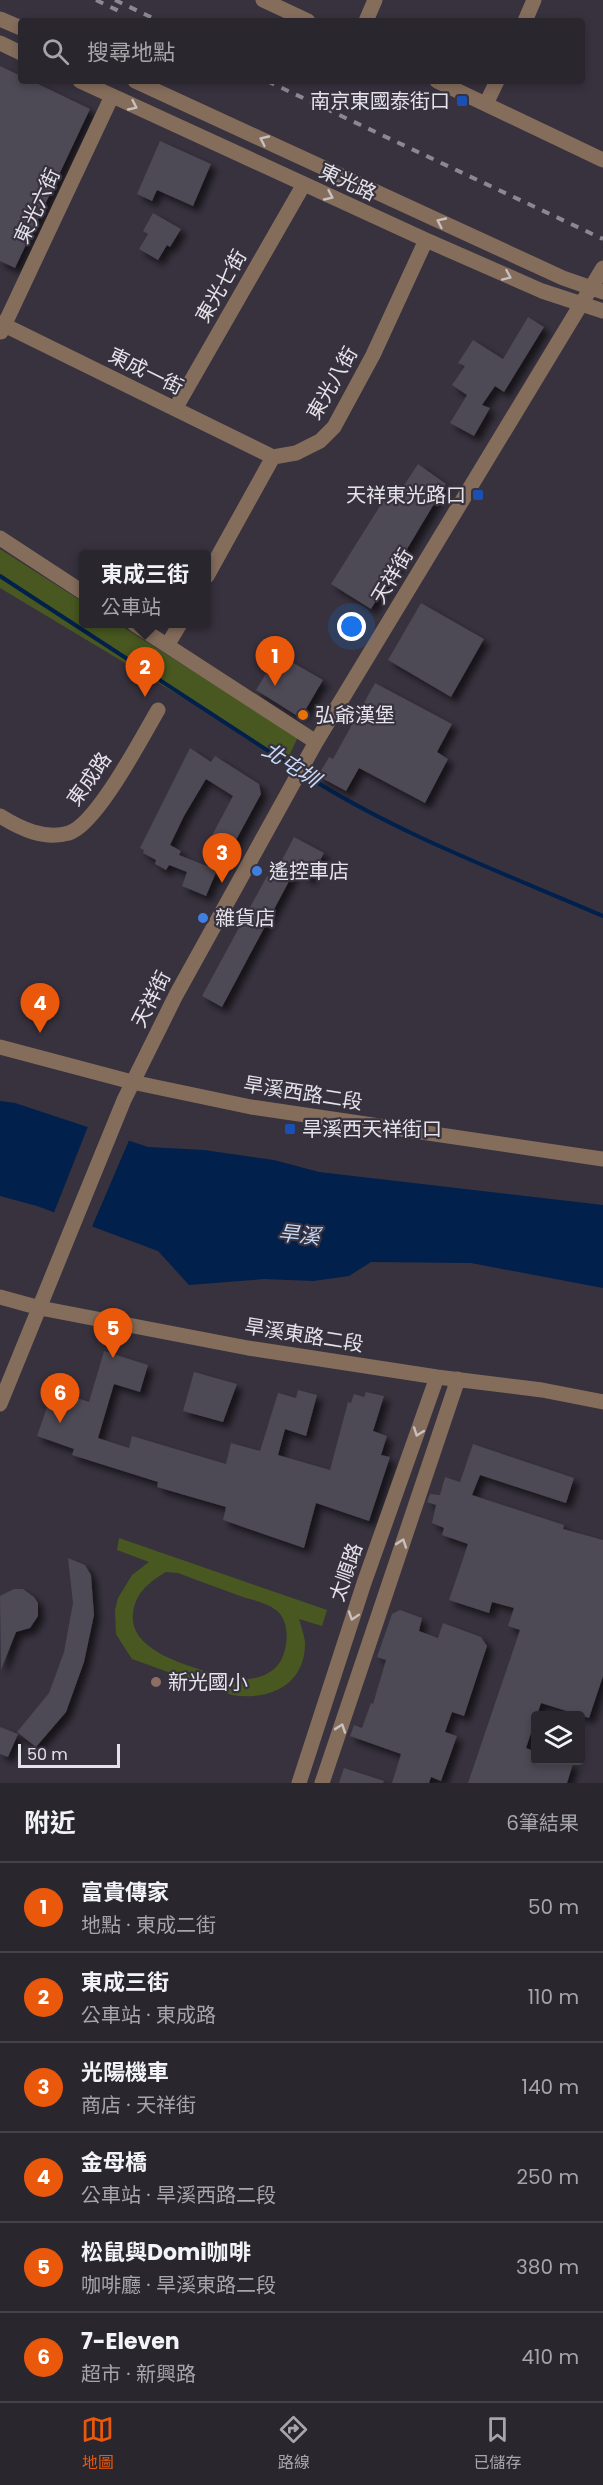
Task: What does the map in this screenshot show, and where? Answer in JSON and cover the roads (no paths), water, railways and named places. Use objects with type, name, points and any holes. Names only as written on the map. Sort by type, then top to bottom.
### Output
[{"type":"street","points":[[263,0],[302,18]]},
{"type":"street","points":[[367,18],[375,0]]},
{"type":"street","points":[[526,18],[534,0]]},
{"type":"street","points":[[0,19],[18,27]]},
{"type":"street","points":[[0,43],[18,52]]},
{"type":"street","name":"東光路","points":[[86,84],[542,291],[603,311]]},
{"type":"street","name":"東光路","points":[[142,84],[597,291]]},
{"type":"street","points":[[443,84],[603,160]]},
{"type":"street","points":[[486,104],[496,84]]},
{"type":"street","name":"東光六街","points":[[1,328],[112,96]]},
{"type":"street","name":"東光七街","points":[[175,409],[304,184]]},
{"type":"street","name":"東光八街","points":[[273,458],[296,453],[320,441],[334,427],[373,354],[426,240]]},
{"type":"street","name":"天祥街","points":[[0,1404],[124,1100],[176,995],[316,742],[581,305],[597,291],[603,268]]},
{"type":"street","name":"東成一街","points":[[1,328],[175,409],[273,458]]},
{"type":"street","points":[[211,569],[273,458]]},
{"type":"street","points":[[0,538],[79,590]]},
{"type":"street","points":[[141,628],[316,742]]},
{"type":"street","points":[[168,644],[178,628]]},
{"type":"street","name":"東成路","points":[[0,816],[32,833],[50,835],[71,832],[97,810],[158,710]]},
{"type":"street","name":"旱溪西路二段","points":[[0,1047],[132,1082],[251,1107],[603,1159]]},
{"type":"street","name":"旱溪東路二段","points":[[0,1297],[40,1308],[248,1348],[437,1377],[542,1390],[603,1402]]},
{"type":"street","name":"太順路","points":[[299,1783],[364,1583],[437,1377]]},
{"type":"street","points":[[322,1783],[458,1379]]},
{"type":"water","name":"旱溪","points":[[0,1101],[15,1103],[148,1147],[204,1150],[274,1160],[319,1172],[603,1205],[603,1288],[471,1263],[371,1262],[349,1276],[313,1281],[264,1279],[189,1285],[158,1251],[37,1206],[0,1196]]},
{"type":"waterway","name":"北屯圳","points":[[0,576],[79,628]]},
{"type":"waterway","name":"北屯圳","points":[[80,628],[296,769]]},
{"type":"waterway","name":"北屯圳","points":[[302,773],[337,795],[411,833],[603,916]]},
{"type":"railway","points":[[96,0],[123,13]]},
{"type":"railway","points":[[115,0],[153,18]]},
{"type":"railway","points":[[273,84],[603,239]]},
{"type":"place","name":"南京東國泰街口","points":[[462,101]]},
{"type":"place","name":"天祥東光路口","points":[[478,495]]},
{"type":"place","name":"富貴傳家","points":[[275,686]]},
{"type":"place","name":"東成三街","points":[[145,697]]},
{"type":"place","name":"弘爺漢堡","points":[[303,715]]},
{"type":"place","name":"遙控車店","points":[[257,871]]},
{"type":"place","name":"光陽機車","points":[[222,883]]},
{"type":"place","name":"雜貨店","points":[[203,918]]},
{"type":"place","name":"金母橋","points":[[40,1033]]},
{"type":"place","name":"旱溪西天祥街口","points":[[290,1129]]},
{"type":"place","name":"松鼠與Domi咖啡","points":[[113,1358]]},
{"type":"place","name":"7-Eleven","points":[[60,1423]]},
{"type":"place","name":"新光國小","points":[[156,1682]]}]
